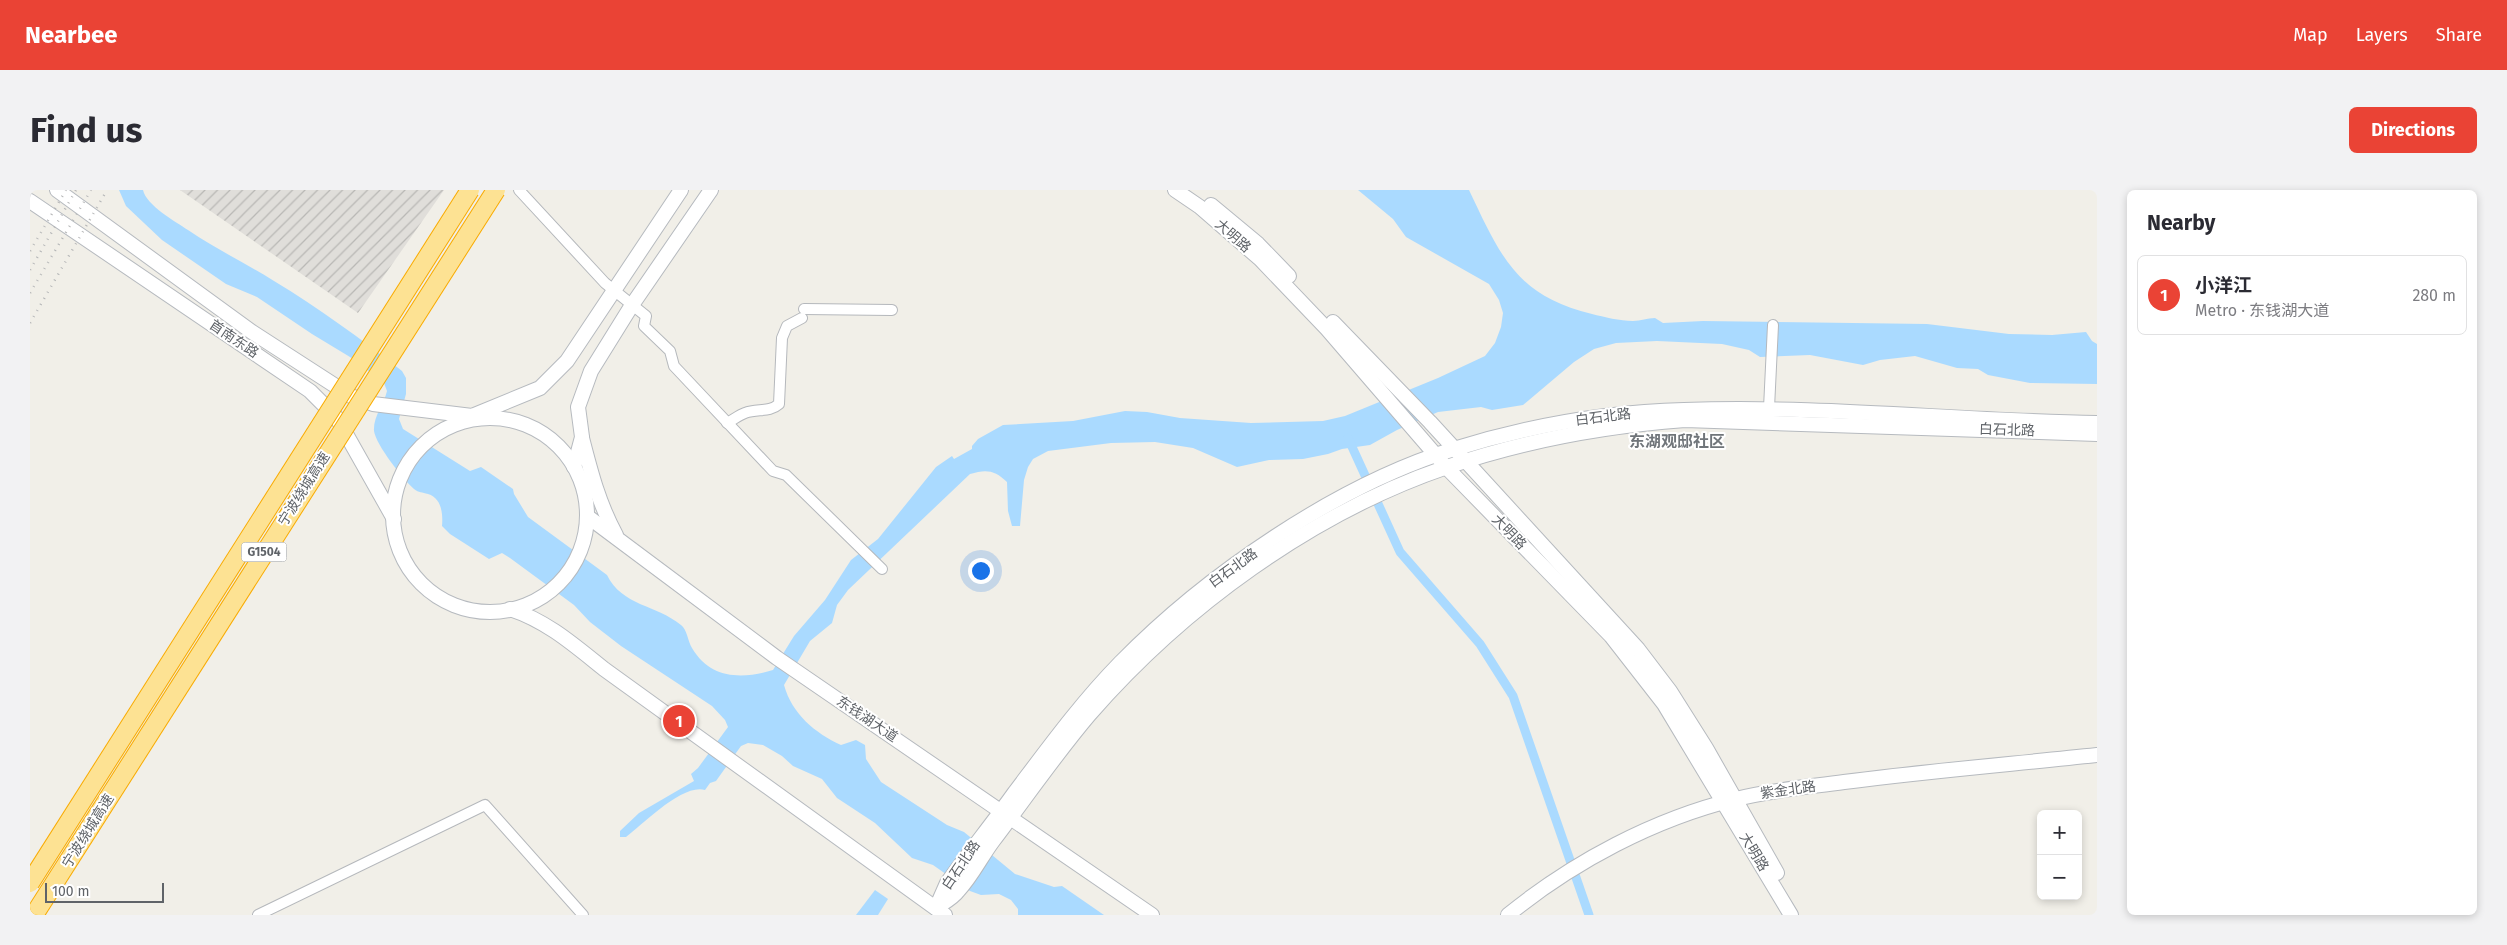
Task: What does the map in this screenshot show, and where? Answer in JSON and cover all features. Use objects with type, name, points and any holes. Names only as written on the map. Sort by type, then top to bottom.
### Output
[{"type":"highway","name":"宁波绕城高速","points":[[30,883],[470,190]]},
{"type":"highway","name":"宁波绕城高速","points":[[34,915],[496,190]]},
{"type":"main road","name":"首南东路","points":[[57,190],[252,332],[351,396],[373,404],[472,416],[518,419],[550,438],[574,466],[584,491],[588,516],[583,547],[566,577],[544,596],[510,609]]},
{"type":"main road","points":[[681,190],[567,361],[540,388],[430,434],[411,456],[398,484],[394,519],[399,545],[409,575],[431,596],[461,610],[488,612],[510,609],[529,615],[558,632],[604,669],[738,764],[938,913]]},
{"type":"main road","points":[[619,540],[604,514],[593,483],[582,437],[578,407],[591,371],[632,305],[711,190]]},
{"type":"main road","name":"大明路","points":[[1175,190],[1200,207],[1260,259],[1327,329],[1391,391],[1430,422],[1638,649],[1670,691],[1792,915]]},
{"type":"main road","name":"大明路","points":[[1192,190],[1258,244],[1391,391],[1414,429],[1446,467],[1611,636],[1664,704],[1730,800],[1801,915]]},
{"type":"main road","name":"首南东路","points":[[30,201],[310,391],[337,418],[394,519]]},
{"type":"main road","name":"白石北路","points":[[938,913],[947,883],[1089,715],[1162,642],[1200,608],[1261,562],[1327,520],[1352,500],[1436,455],[1530,429],[1588,419],[1681,410],[1768,408],[2097,423]]},
{"type":"main road","name":"白石北路","points":[[1385,484],[1562,437],[1631,424],[1685,420],[2097,434]]},
{"type":"main road","points":[[574,466],[582,437]]},
{"type":"main road","name":"东钱湖大道","points":[[588,516],[777,658],[1152,915]]},
{"type":"main road","name":"紫金北路","points":[[1508,915],[1560,877],[1596,855],[1633,836],[1730,800],[1908,774],[2097,755]]},
{"type":"main road","name":"白石北路","points":[[938,913],[958,892],[986,839]]},
{"type":"street","points":[[519,190],[613,291],[646,316],[644,326],[670,351],[674,366],[727,423],[773,471],[786,475],[879,566]]},
{"type":"street","points":[[727,423],[743,413],[772,410],[779,404],[782,338],[787,326],[803,313],[892,310]]},
{"type":"street","points":[[1768,408],[1773,325]]},
{"type":"street","points":[[258,915],[485,805],[584,915]]},
{"type":"shaded area","points":[[180,190],[444,190],[358,313]]},
{"type":"water","points":[[119,190],[143,190],[145,196],[155,207],[169,218],[307,302],[402,371],[406,378],[406,394],[399,419],[403,429],[470,471],[481,467],[513,489],[528,517],[607,575],[622,593],[672,618],[681,625],[685,629],[692,648],[700,659],[708,666],[728,674],[750,675],[773,670],[794,636],[825,600],[851,560],[878,539],[936,467],[952,456],[954,459],[972,449],[972,446],[978,439],[1003,425],[1073,421],[1125,411],[1147,412],[1180,418],[1251,423],[1323,421],[1345,416],[1438,378],[1485,356],[1495,343],[1501,327],[1503,313],[1499,300],[1489,284],[1406,237],[1393,219],[1358,190],[1469,190],[1491,234],[1514,270],[1528,284],[1545,296],[1566,306],[1592,314],[1628,321],[1655,318],[1663,323],[1703,321],[1927,324],[2009,334],[2052,335],[2086,332],[2092,341],[2097,344],[2097,384],[2030,383],[1988,375],[1978,369],[1957,368],[1915,356],[1880,360],[1863,365],[1810,355],[1760,357],[1749,350],[1722,344],[1657,341],[1616,343],[1594,349],[1574,362],[1523,405],[1492,410],[1481,407],[1438,412],[1397,430],[1370,445],[1342,449],[1303,459],[1269,460],[1237,467],[1193,448],[1155,442],[1111,443],[1048,451],[1033,459],[1028,467],[1024,480],[1020,526],[1012,526],[1008,511],[1007,482],[990,472],[981,471],[970,474],[848,590],[837,605],[832,623],[810,641],[784,685],[799,714],[822,735],[841,745],[856,740],[865,745],[866,759],[881,782],[947,825],[964,832],[1015,874],[1054,887],[1062,886],[1104,915],[1018,915],[1018,909],[1011,900],[999,894],[981,895],[970,891],[933,865],[912,858],[875,823],[837,798],[822,779],[793,766],[782,756],[763,745],[748,743],[741,746],[716,781],[710,783],[705,790],[696,789],[675,798],[626,837],[620,837],[620,831],[639,813],[694,781],[691,774],[698,768],[728,727],[725,720],[712,706],[621,646],[590,622],[574,605],[510,558],[502,553],[489,559],[450,534],[442,526],[441,507],[436,499],[433,496],[419,492],[409,484],[391,462],[376,437],[374,431],[375,421],[387,391],[384,383],[350,357],[257,297],[226,284],[162,240],[126,206]]},
{"type":"water","points":[[875,890],[888,899],[878,915],[856,915]]},
{"type":"waterway","points":[[1348,438],[1400,552],[1480,644],[1513,696],[1589,915]]},
{"type":"railway","points":[[30,251],[66,190]]},
{"type":"railway","points":[[30,270],[76,190]]},
{"type":"railway","points":[[30,293],[91,190]]},
{"type":"railway","points":[[30,323],[107,190]]},
{"type":"place","name":"小洋江","points":[[679,721]]},
{"type":"district","name":"东湖观邸社区","points":[[1677,441]]}]
